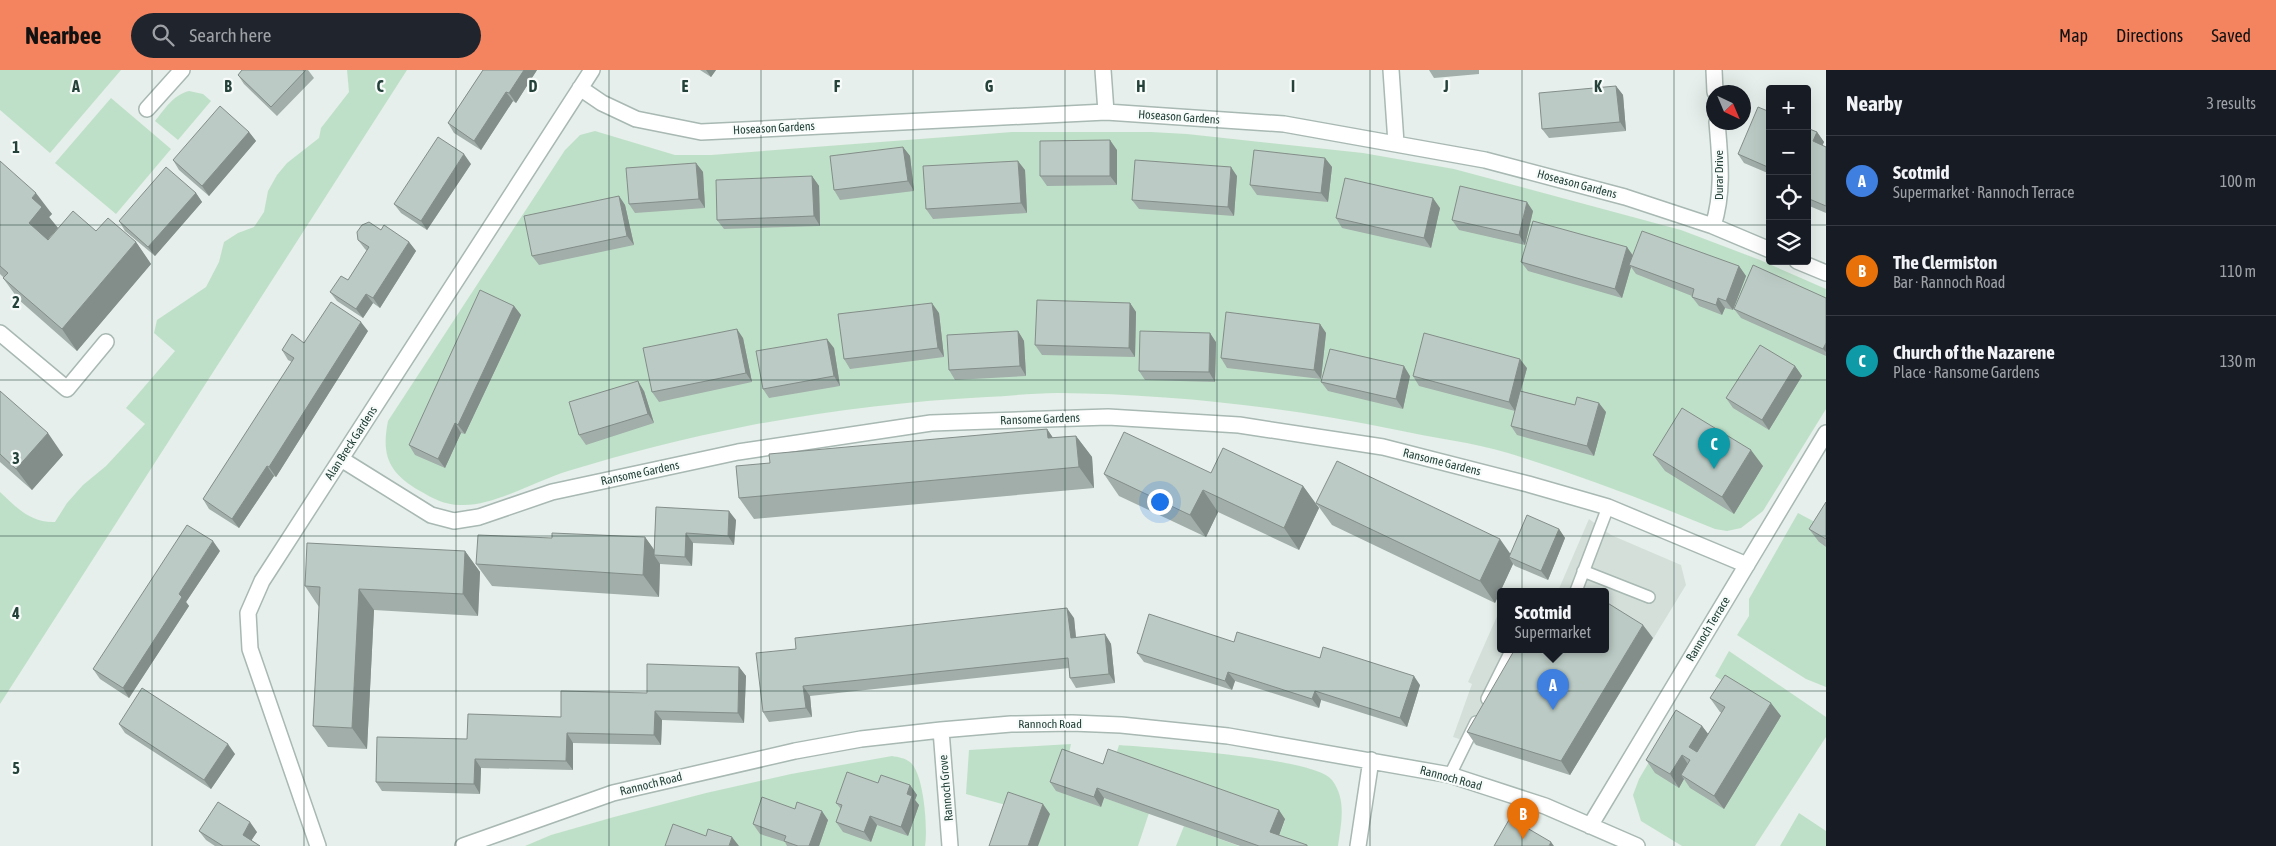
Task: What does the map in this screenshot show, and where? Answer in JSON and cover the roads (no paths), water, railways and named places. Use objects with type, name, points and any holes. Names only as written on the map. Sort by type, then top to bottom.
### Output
[{"type":"street","points":[[147,109],[182,70]]},
{"type":"street","name":"Alan Breck Gardens","points":[[318,846],[250,649],[248,613],[262,581],[592,70]]},
{"type":"street","points":[[1103,70],[1106,112]]},
{"type":"street","points":[[1391,70],[1396,142]]},
{"type":"street","points":[[1714,70],[1715,85]]},
{"type":"street","name":"Hoseason Gardens","points":[[580,88],[602,103],[636,119],[701,132],[1106,112],[1284,124],[1396,142],[1485,160],[1597,189],[1713,226],[1766,248]]},
{"type":"street","name":"Durar Drive","points":[[1713,226],[1718,210],[1721,185],[1718,130]]},
{"type":"street","points":[[1807,265],[1826,273]]},
{"type":"street","points":[[0,333],[67,389],[106,342]]},
{"type":"street","name":"Ransome Gardens","points":[[341,459],[431,515],[454,521],[479,517],[552,492],[738,452],[931,423],[1108,417],[1239,425],[1383,447],[1528,484],[1608,507],[1746,565]]},
{"type":"street","name":"Rannoch Terrace","points":[[1590,826],[1826,433]]},
{"type":"street","name":"Rannoch Road","points":[[462,846],[614,793],[703,771],[823,746],[941,730],[1011,724],[1121,725],[1228,736],[1371,760],[1450,776],[1545,806],[1637,846]]},
{"type":"street","name":"Rannoch Grove","points":[[941,730],[950,846]]},
{"type":"street","points":[[1358,846],[1371,760]]},
{"type":"lane","points":[[1577,588],[1608,507]]},
{"type":"lane","points":[[1584,571],[1649,597]]},
{"type":"lane","points":[[1450,776],[1510,653]]},
{"type":"place","name":"Church of the Nazarene","points":[[1714,469]]},
{"type":"place","name":"Scotmid","points":[[1553,710]]},
{"type":"place","name":"The Clermiston","points":[[1523,839]]}]
